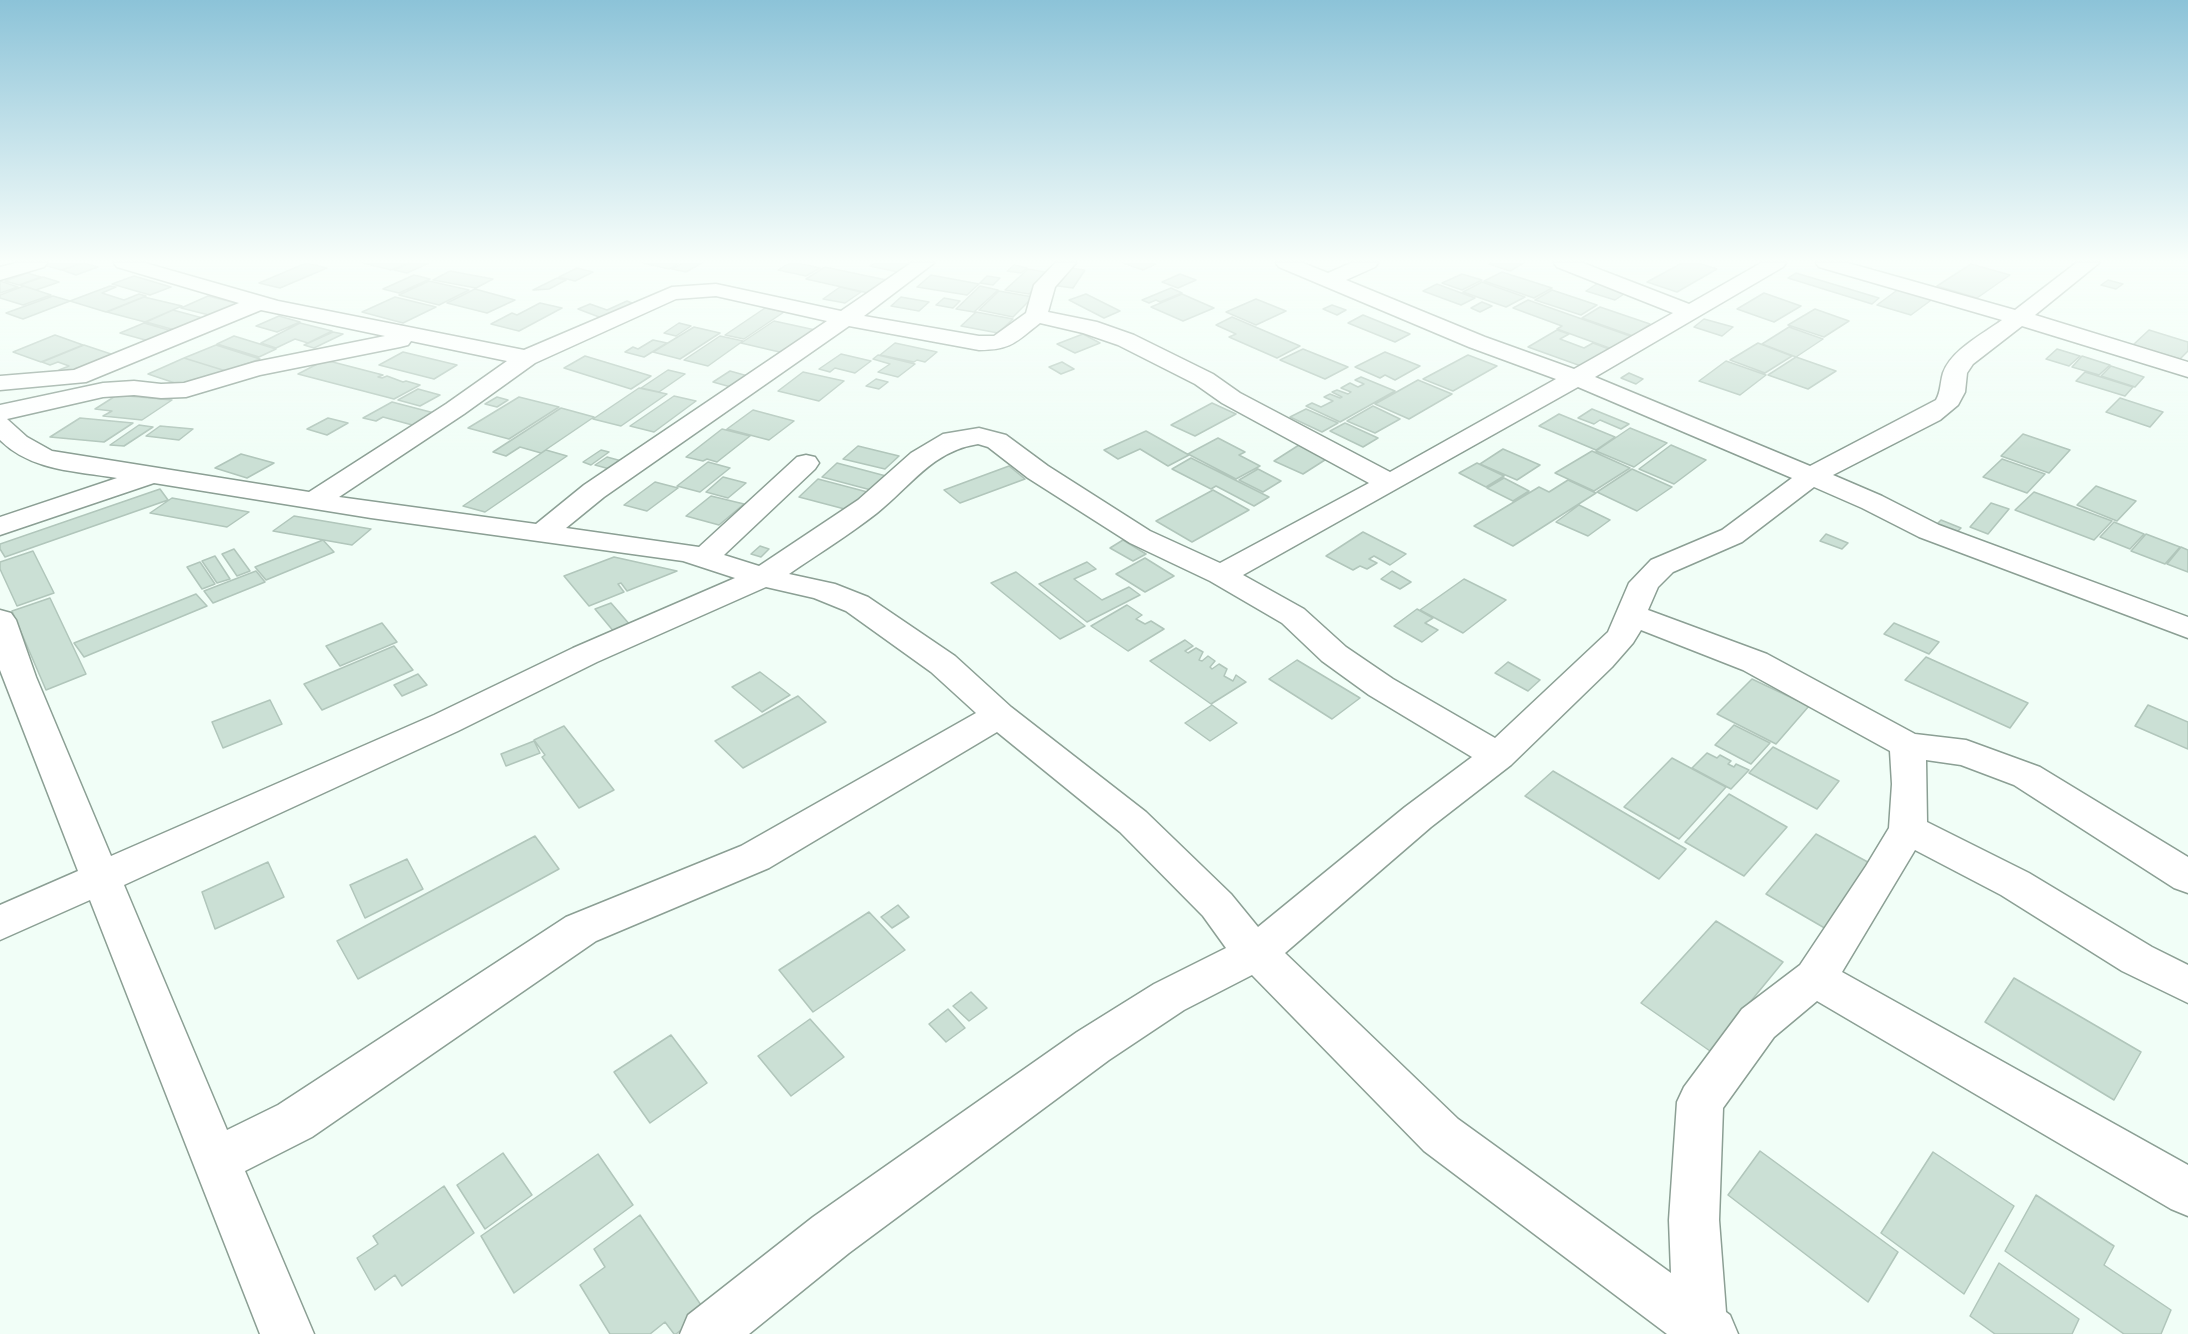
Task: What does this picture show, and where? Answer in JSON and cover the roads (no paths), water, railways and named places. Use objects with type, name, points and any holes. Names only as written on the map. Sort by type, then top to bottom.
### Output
[{"type":"street","points":[[0,383],[78,377],[205,325]]},
{"type":"street","points":[[364,325],[526,358]]},
{"type":"street","points":[[315,500],[446,416],[526,358],[600,325]]},
{"type":"street","points":[[544,532],[594,491],[836,325]]},
{"type":"street","points":[[880,325],[979,343],[999,343],[1023,325]]},
{"type":"street","points":[[1081,325],[1126,340],[1204,379],[1231,398],[1390,483]]},
{"type":"street","points":[[1437,325],[1575,378],[1811,476],[1872,502],[1929,531],[2188,628]]},
{"type":"street","points":[[1221,574],[1390,483],[1666,325]]},
{"type":"street","points":[[707,1334],[831,1235],[1093,1046],[1169,997],[1257,952],[1418,817],[1498,756],[1622,636],[1644,583],[1662,566],[1732,536],[1811,476],[1931,415],[1946,405],[1953,392],[1955,374],[1965,359],[2010,325]]},
{"type":"street","points":[[2043,325],[2188,370]]},
{"type":"street","points":[[0,413],[103,390],[134,388],[161,391],[186,390],[255,369],[419,337]]},
{"type":"street","points":[[0,425],[18,443],[45,458],[371,510],[544,532],[705,557],[763,577],[824,591],[857,604],[944,664],[999,715],[1133,822],[1217,905],[1236,931],[1441,1136],[1706,1329]]},
{"type":"street","points":[[0,923],[446,723],[585,655],[763,577],[868,506],[920,459],[952,440],[979,435],[997,441],[1038,472],[1140,537],[1221,574],[1293,616],[1334,654],[1381,687],[1498,756]]},
{"type":"street","points":[[705,557],[806,463]]},
{"type":"street","points":[[0,526],[151,475]]},
{"type":"street","points":[[1632,615],[1755,662],[1907,745],[1966,753],[2027,776],[2188,876]]},
{"type":"street","points":[[0,620],[19,677],[99,878],[287,1334]]},
{"type":"street","points":[[216,1160],[295,1121],[581,929],[755,857],[999,715]]},
{"type":"street","points":[[1706,1329],[1694,1220],[1700,1102],[1758,1023],[1815,978],[1908,829],[1910,784],[1907,745]]},
{"type":"street","points":[[1908,829],[2015,884],[2137,959],[2188,985]]},
{"type":"street","points":[[1815,978],[2188,1192]]}]
